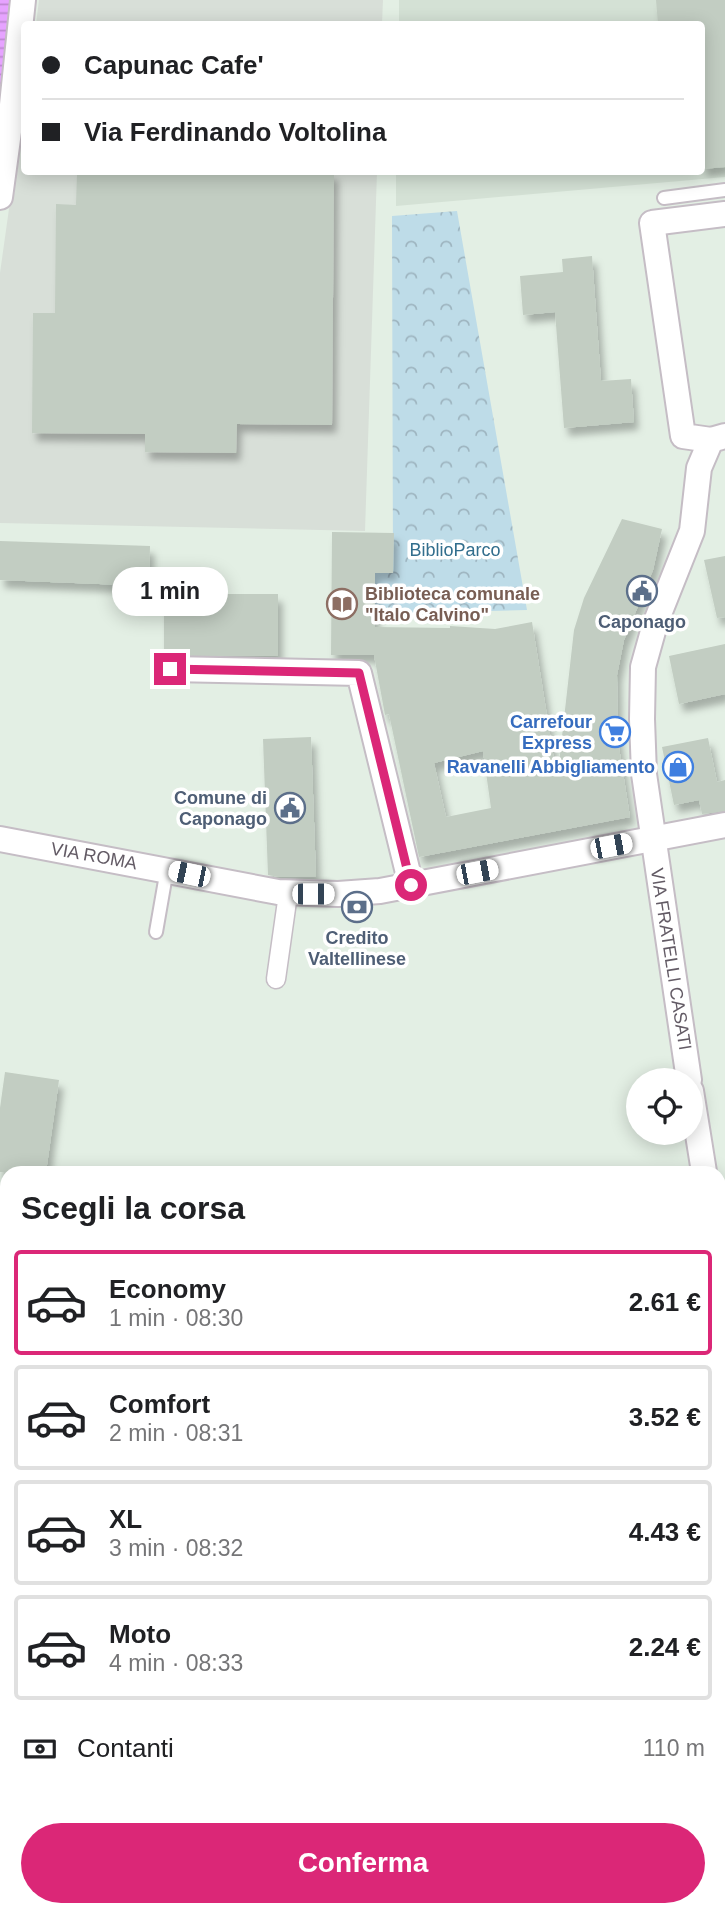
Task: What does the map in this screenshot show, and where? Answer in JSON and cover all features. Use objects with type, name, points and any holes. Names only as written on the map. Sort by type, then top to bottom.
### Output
[{"type":"street","points":[[0,197],[23,0]]},
{"type":"street","points":[[718,438],[683,436],[652,223],[725,214]]},
{"type":"street","name":"VIA FRATELLI CASATI","points":[[688,1068],[652,838],[642,740],[643,667],[655,624],[692,531],[699,468],[718,438]]},
{"type":"street","points":[[170,669],[359,673],[411,885]]},
{"type":"street","name":"VIA ROMA","points":[[0,839],[288,894],[338,894],[380,891],[725,825]]},
{"type":"street","points":[[276,979],[288,894]]},
{"type":"street","points":[[700,1145],[703,1166]]},
{"type":"lane","points":[[664,198],[725,190]]},
{"type":"lane","points":[[156,932],[167,869]]},
{"type":"shaded area","points":[[0,0],[13,0],[0,106]]},
{"type":"shaded area","points":[[39,0],[383,0],[382,21],[36,21]]},
{"type":"shaded area","points":[[399,0],[725,0],[725,177],[396,206],[396,175],[705,175],[705,21],[399,21]]},
{"type":"shaded area","points":[[21,123],[21,175],[377,175],[365,531],[0,523],[0,273]]},
{"type":"green space","name":"BiblioParco","points":[[457,211],[527,610],[375,614],[375,573],[393,573],[392,216]]},
{"type":"building","points":[[656,0],[725,0],[725,167],[705,169],[705,21],[658,21]]},
{"type":"building","points":[[77,175],[334,175],[332,425],[237,424],[236,453],[145,452],[145,434],[32,433],[33,313],[55,313],[56,204],[76,205]]},
{"type":"building","points":[[592,256],[601,381],[631,379],[634,422],[564,428],[555,312],[523,315],[520,276],[563,272],[562,259]]},
{"type":"building","points":[[622,519],[662,529],[653,570],[624,640],[617,675],[618,741],[630,817],[419,857],[389,714],[385,715],[374,655],[331,655],[332,532],[394,533],[393,573],[375,573],[375,627],[450,626],[495,629],[532,622],[556,772],[574,630],[584,598]],"holes":[[[483,751],[491,808],[446,817],[434,763]]]},
{"type":"building","points":[[0,541],[150,546],[149,586],[0,580]]},
{"type":"building","points":[[725,556],[725,617],[717,618],[704,560]]},
{"type":"building","points":[[164,594],[278,594],[278,656],[164,656]]},
{"type":"building","points":[[725,644],[725,694],[679,704],[669,656]]},
{"type":"building","name":"Comune di Caponago","points":[[311,737],[316,877],[268,875],[263,739]]},
{"type":"building","points":[[708,738],[717,782],[725,780],[725,811],[702,814],[699,800],[674,805],[662,747]]},
{"type":"building","points":[[5,1072],[59,1080],[47,1166],[0,1166],[0,1108]]},
{"type":"place","name":"Caponago","points":[[642,591]]},
{"type":"place","name":"Biblioteca comunale \"Italo Calvino\"","points":[[342,604]]},
{"type":"place","name":"Carrefour Express","points":[[615,732]]},
{"type":"place","name":"Ravanelli Abbigliamento","points":[[678,767]]},
{"type":"place","name":"Comune di Caponago","points":[[290,808]]},
{"type":"place","name":"Credito Valtellinese","points":[[357,907]]},
{"type":"route","points":[[170,669],[359,673],[411,885]]}]
